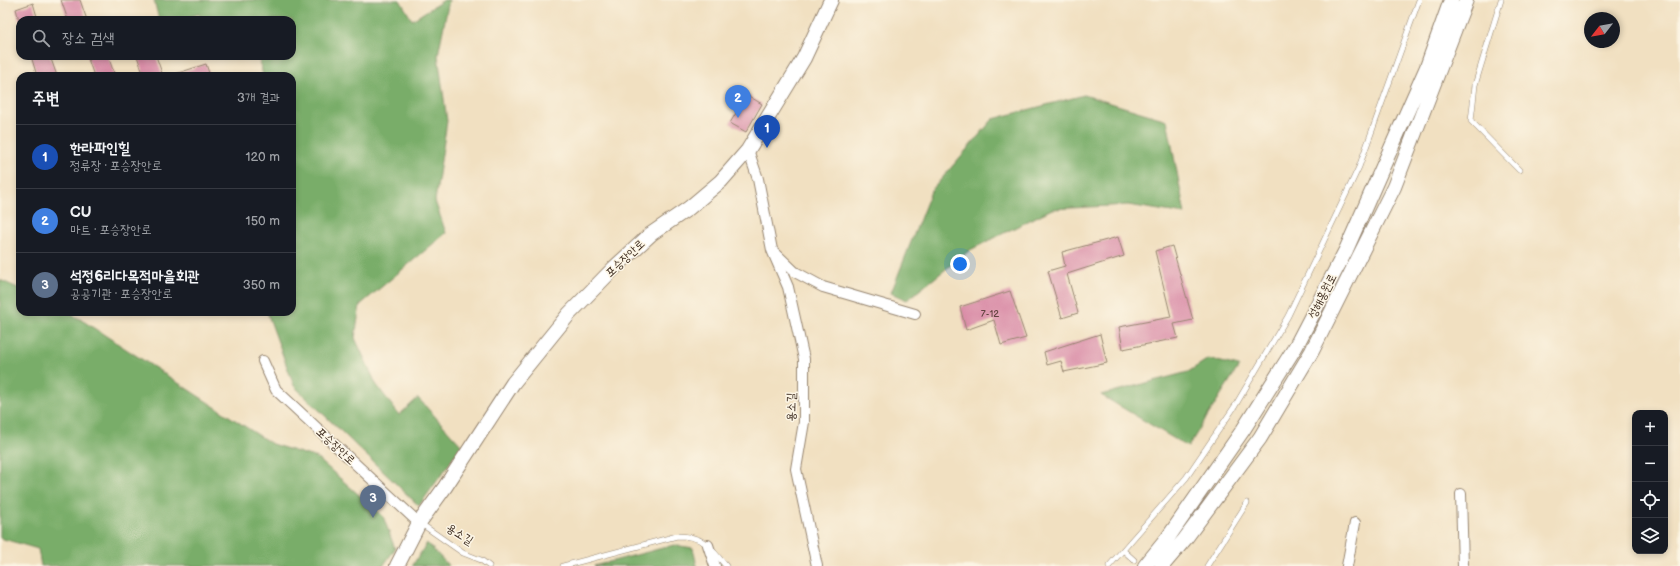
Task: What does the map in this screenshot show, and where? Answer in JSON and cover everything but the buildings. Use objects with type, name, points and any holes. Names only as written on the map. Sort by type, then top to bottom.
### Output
[{"type":"main road","name":"포승장안로","points":[[397,566],[419,523],[445,487],[513,383],[569,314],[614,268],[651,234],[689,208],[721,181],[748,150],[804,58],[831,0]]},
{"type":"main road","name":"성해홍원로","points":[[1140,563],[1167,539],[1243,430],[1296,346],[1346,250],[1427,68],[1451,0]]},
{"type":"main road","name":"성해홍원로","points":[[1162,566],[1185,539],[1260,438],[1312,351],[1394,187],[1466,0]]},
{"type":"street","name":"용소길","points":[[748,150],[758,179],[772,250],[788,287],[804,359],[804,422],[796,469],[817,566]]},
{"type":"street","points":[[772,250],[795,272],[823,287],[914,314]]},
{"type":"street","name":"포승장안로","points":[[263,361],[276,390],[419,523]]},
{"type":"street","points":[[1461,494],[1463,566]]},
{"type":"street","points":[[1347,566],[1354,523]]},
{"type":"street","points":[[708,545],[715,566]]},
{"type":"lane","points":[[1110,566],[1186,478],[1235,406],[1288,316],[1359,167],[1419,0]]},
{"type":"lane","points":[[1501,0],[1475,85],[1471,121],[1518,170]]},
{"type":"lane","points":[[1207,566],[1247,503]]},
{"type":"lane","name":"용소길","points":[[419,523],[463,553],[481,560],[489,566]]},
{"type":"lane","points":[[564,566],[677,536],[692,536],[708,545],[726,566]]},
{"type":"lane","points":[[1124,551],[1140,563]]},
{"type":"green space","points":[[154,0],[400,0],[412,20],[444,0],[449,0],[438,55],[447,121],[435,201],[446,233],[360,305],[355,338],[376,384],[399,415],[418,398],[462,446],[419,506],[294,386],[268,316],[296,316],[296,72],[262,72],[260,60],[296,60],[296,16],[200,16],[199,14],[192,16],[158,16]]},
{"type":"green space","points":[[1084,95],[1167,120],[1185,214],[1128,205],[1052,209],[970,250],[907,300],[891,293],[931,191],[993,119]]},
{"type":"green space","points":[[0,280],[16,287],[16,316],[74,316],[272,444],[317,458],[383,516],[395,549],[383,566],[41,566],[38,549],[0,538]]},
{"type":"green space","points":[[1208,359],[1239,366],[1188,447],[1101,395],[1188,372]]},
{"type":"green space","points":[[427,543],[449,566],[412,566]]},
{"type":"green space","points":[[674,545],[693,548],[697,566],[594,566]]},
{"type":"place","name":"CU","points":[[738,118]]},
{"type":"place","name":"한라파인힐","points":[[767,148]]},
{"type":"place","name":"석정6리다목적마을회관","points":[[373,518]]}]
